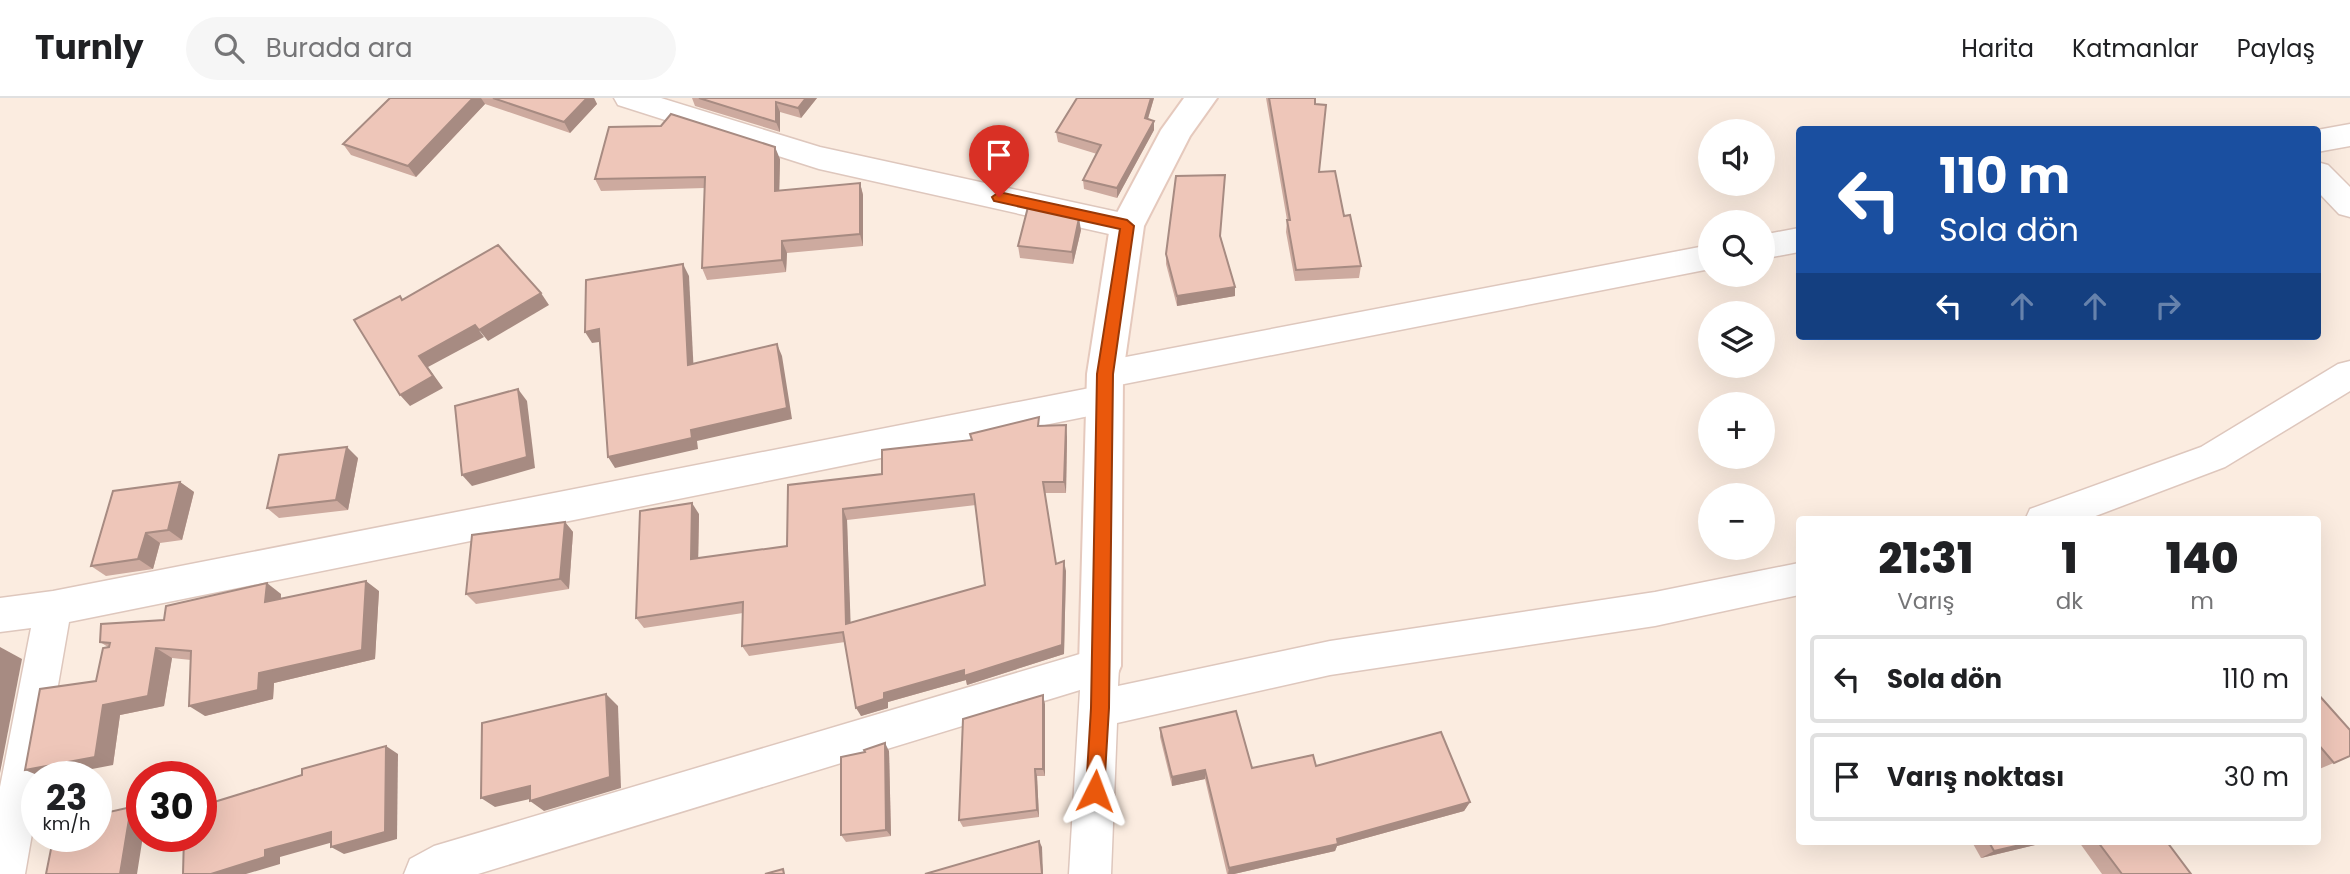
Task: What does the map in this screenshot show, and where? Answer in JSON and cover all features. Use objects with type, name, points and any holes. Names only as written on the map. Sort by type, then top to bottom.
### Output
[{"type":"main road","points":[[1100,666],[1105,386],[1127,226],[1177,130],[1201,98]]},
{"type":"street","points":[[649,100],[819,158],[1127,226]]},
{"type":"street","points":[[2321,140],[2350,135]]},
{"type":"street","points":[[2321,177],[2350,206]]},
{"type":"street","points":[[1775,245],[1796,241]]},
{"type":"street","points":[[0,615],[53,608],[1698,260]]},
{"type":"street","points":[[2054,516],[2213,457],[2350,374]]},
{"type":"street","points":[[1100,708],[1330,658],[1655,609],[1796,580]]},
{"type":"street","points":[[4,874],[53,608]]},
{"type":"street","points":[[425,874],[435,867],[1100,666],[1090,874]]},
{"type":"building","points":[[390,98],[473,98],[408,166],[343,144]]},
{"type":"building","points":[[493,98],[587,98],[564,122]]},
{"type":"building","points":[[699,98],[806,98],[798,108],[776,102],[776,122]]},
{"type":"building","points":[[1077,98],[1151,98],[1145,118],[1154,121],[1117,188],[1083,180],[1101,145],[1056,132]]},
{"type":"building","points":[[1269,98],[1315,98],[1315,104],[1326,105],[1319,172],[1335,171],[1344,216],[1350,215],[1361,266],[1296,270]]},
{"type":"building","points":[[671,114],[775,147],[775,191],[860,183],[860,234],[782,241],[782,260],[702,268],[705,177],[595,179],[609,127],[661,126]]},
{"type":"building","points":[[1225,175],[1220,236],[1235,287],[1177,296],[1166,254],[1176,176]]},
{"type":"building","points":[[1028,207],[1079,218],[1072,252],[1018,246]]},
{"type":"building","points":[[498,245],[541,293],[479,330],[475,325],[419,356],[433,376],[400,395],[354,320],[400,296],[402,300]]},
{"type":"building","points":[[683,264],[688,365],[777,344],[787,408],[691,430],[692,438],[608,457],[599,329],[585,332],[586,280]]},
{"type":"building","points":[[518,389],[527,457],[462,475],[455,406]]},
{"type":"building","points":[[1039,417],[1038,426],[1066,425],[1064,482],[1043,482],[1056,564],[1064,561],[1062,645],[964,676],[964,670],[884,693],[884,699],[856,708],[843,632],[742,646],[743,602],[636,618],[640,511],[692,503],[691,559],[787,546],[788,485],[882,474],[882,450],[972,440],[970,434]],"holes":[[[974,494],[985,585],[846,624],[843,509]]]},
{"type":"building","points":[[347,447],[336,500],[267,508],[279,455]]},
{"type":"building","points":[[180,482],[168,530],[146,533],[138,559],[91,566],[113,491]]},
{"type":"building","points":[[565,522],[560,579],[466,594],[472,535]]},
{"type":"building","points":[[366,581],[362,650],[259,673],[258,690],[189,706],[191,651],[156,648],[148,696],[103,705],[95,757],[73,761],[27,761],[40,689],[96,681],[103,648],[109,647],[110,643],[100,642],[101,624],[164,620],[166,606],[267,583],[265,602]]},
{"type":"building","points":[[606,694],[610,777],[530,801],[530,786],[481,798],[482,723]]},
{"type":"building","points":[[1043,695],[1043,769],[1035,769],[1037,810],[959,820],[963,719]]},
{"type":"building","points":[[2321,697],[2350,730],[2350,756],[2334,763],[2321,748]]},
{"type":"building","points":[[1236,711],[1252,768],[1313,755],[1316,766],[1441,732],[1470,802],[1337,839],[1338,844],[1229,868],[1205,770],[1172,777],[1160,728]]},
{"type":"building","points":[[885,743],[886,830],[841,835],[841,757],[865,752],[864,750]]},
{"type":"building","points":[[386,746],[385,832],[331,847],[331,832],[265,850],[265,857],[211,874],[183,874],[184,852],[217,852],[217,801],[302,775],[302,769]]},
{"type":"building","points":[[126,808],[126,837],[120,874],[46,874],[50,852],[112,852],[112,811]]},
{"type":"building","points":[[1039,841],[1042,874],[925,874]]},
{"type":"building","points":[[1991,845],[2020,845],[1994,851]]},
{"type":"building","points":[[2100,845],[2169,845],[2191,874],[2122,874]]},
{"type":"building","points":[[783,869],[784,874],[765,874]]},
{"type":"route","points":[[999,197],[1127,226],[1105,374],[1100,708],[1095,791]]}]
